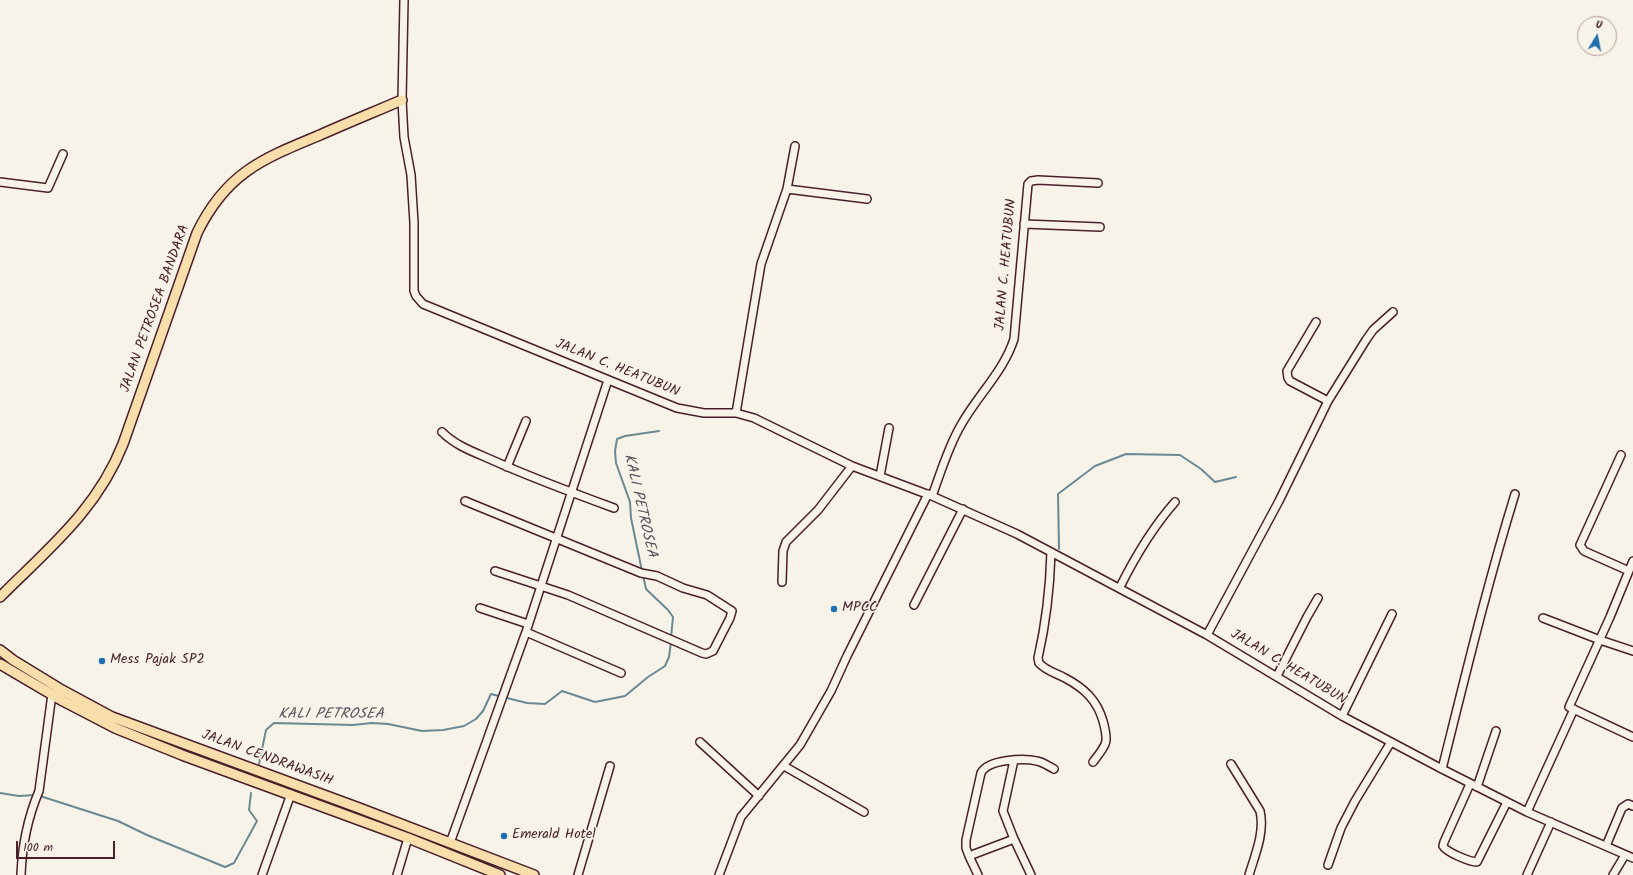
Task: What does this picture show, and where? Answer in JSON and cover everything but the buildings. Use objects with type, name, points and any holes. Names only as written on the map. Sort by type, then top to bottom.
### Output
[{"type":"main road","name":"JALAN PETROSEA BANDARA","points":[[0,597],[80,517],[95,497],[110,472],[125,437],[197,232],[203,219],[219,195],[240,175],[267,157],[402,100]]},
{"type":"main road","name":"JALAN CENDRAWASIH","points":[[0,650],[13,660],[62,690],[112,717],[534,875]]},
{"type":"main road","name":"JALAN CENDRAWASIH","points":[[0,664],[115,728],[182,755],[408,838],[500,875]]},
{"type":"street","name":"JALAN C. HEATUBUN","points":[[404,0],[402,100],[404,137],[411,175],[414,223],[414,291],[416,296],[423,304],[677,408],[704,412],[736,413],[754,418],[774,426],[807,445],[852,466],[963,509],[1017,534],[1120,587],[1207,635],[1342,716],[1442,770],[1527,812],[1633,858]]},
{"type":"street","points":[[736,413],[761,264],[787,189],[795,146]]},
{"type":"street","points":[[0,182],[48,188],[63,154]]},
{"type":"street","name":"JALAN C. HEATUBUN","points":[[930,495],[961,424],[997,371],[1012,344],[1015,333],[1028,184],[1032,181],[1038,180],[1098,183]]},
{"type":"street","points":[[787,189],[867,199]]},
{"type":"street","points":[[1024,224],[1100,227]]},
{"type":"street","points":[[1207,635],[1279,501],[1328,401],[1366,340],[1393,312]]},
{"type":"street","points":[[1316,322],[1287,375],[1290,381],[1328,401]]},
{"type":"street","points":[[450,843],[526,632],[608,380]]},
{"type":"street","points":[[507,467],[526,421]]},
{"type":"street","points":[[880,476],[889,428]]},
{"type":"street","points":[[442,432],[456,444],[507,467],[614,508]]},
{"type":"street","points":[[1621,455],[1580,545],[1584,551],[1629,571]]},
{"type":"street","points":[[782,582],[783,551],[786,542],[818,510],[852,466]]},
{"type":"street","points":[[1442,770],[1459,697],[1515,494]]},
{"type":"street","points":[[719,875],[740,817],[800,746],[831,692],[847,656],[930,495]]},
{"type":"street","points":[[465,500],[640,573],[657,576],[683,588],[711,597],[732,611],[714,652],[706,654],[541,585],[495,571]]},
{"type":"street","points":[[1120,587],[1132,563],[1153,530],[1175,502]]},
{"type":"street","points":[[914,605],[963,509]]},
{"type":"street","points":[[1051,552],[1050,586],[1045,626],[1038,658],[1039,663],[1046,670],[1066,678],[1090,694],[1096,704],[1101,714],[1107,736],[1103,749],[1093,762]]},
{"type":"street","points":[[1633,561],[1600,640],[1569,707],[1633,737]]},
{"type":"street","points":[[1277,676],[1306,617],[1318,598]]},
{"type":"street","points":[[480,608],[528,624]]},
{"type":"street","points":[[1342,716],[1392,614]]},
{"type":"street","points":[[1543,618],[1633,651]]},
{"type":"street","points":[[526,632],[621,673]]},
{"type":"street","points":[[21,875],[21,858],[34,802],[39,791],[52,694]]},
{"type":"street","points":[[1527,812],[1574,710]]},
{"type":"street","points":[[1496,731],[1474,786],[1444,842],[1444,848],[1472,862],[1477,862],[1507,802]]},
{"type":"street","points":[[700,742],[759,796]]},
{"type":"street","points":[[1328,865],[1345,821],[1391,742]]},
{"type":"street","points":[[1014,760],[1003,811],[1031,875]]},
{"type":"street","points":[[978,875],[966,848],[966,840],[983,770],[988,766],[1014,760],[1037,761],[1054,769]]},
{"type":"street","points":[[1231,764],[1260,811],[1262,818],[1260,834],[1249,875]]},
{"type":"street","points":[[578,875],[610,766]]},
{"type":"street","points":[[784,766],[864,812]]},
{"type":"street","points":[[262,875],[291,794]]},
{"type":"street","points":[[1606,846],[1622,808],[1628,804],[1633,806]]},
{"type":"street","points":[[1527,875],[1551,822]]},
{"type":"street","points":[[397,875],[408,838]]},
{"type":"street","points":[[969,856],[1014,839]]},
{"type":"street","points":[[1613,875],[1625,855]]},
{"type":"waterway","name":"KALI PETROSEA","points":[[642,571],[631,518],[630,502],[616,463],[615,451],[617,439],[625,436],[659,431]]},
{"type":"waterway","points":[[1059,549],[1058,494],[1095,466],[1126,454],[1180,455],[1201,469],[1215,482],[1236,477]]},
{"type":"waterway","name":"KALI PETROSEA","points":[[643,575],[646,589],[668,610],[673,617],[671,638]]},
{"type":"waterway","name":"KALI PETROSEA","points":[[259,764],[266,730],[274,723],[353,725],[372,723],[388,724],[422,731],[443,730],[464,726],[476,719],[483,711],[491,694],[527,703],[545,704],[562,691],[595,702],[625,696],[648,677],[665,666],[669,657],[671,642]]},
{"type":"waterway","name":"KALI PETROSEA","points":[[0,793],[19,796],[35,795]]},
{"type":"waterway","name":"KALI PETROSEA","points":[[40,796],[118,821],[147,835],[225,867],[234,863],[257,821],[249,810],[251,793]]},
{"type":"place","name":"MPCC","points":[[834,609]]},
{"type":"place","name":"Mess Pajak SP2","points":[[102,661]]},
{"type":"place","name":"Emerald Hotel","points":[[504,836]]}]
